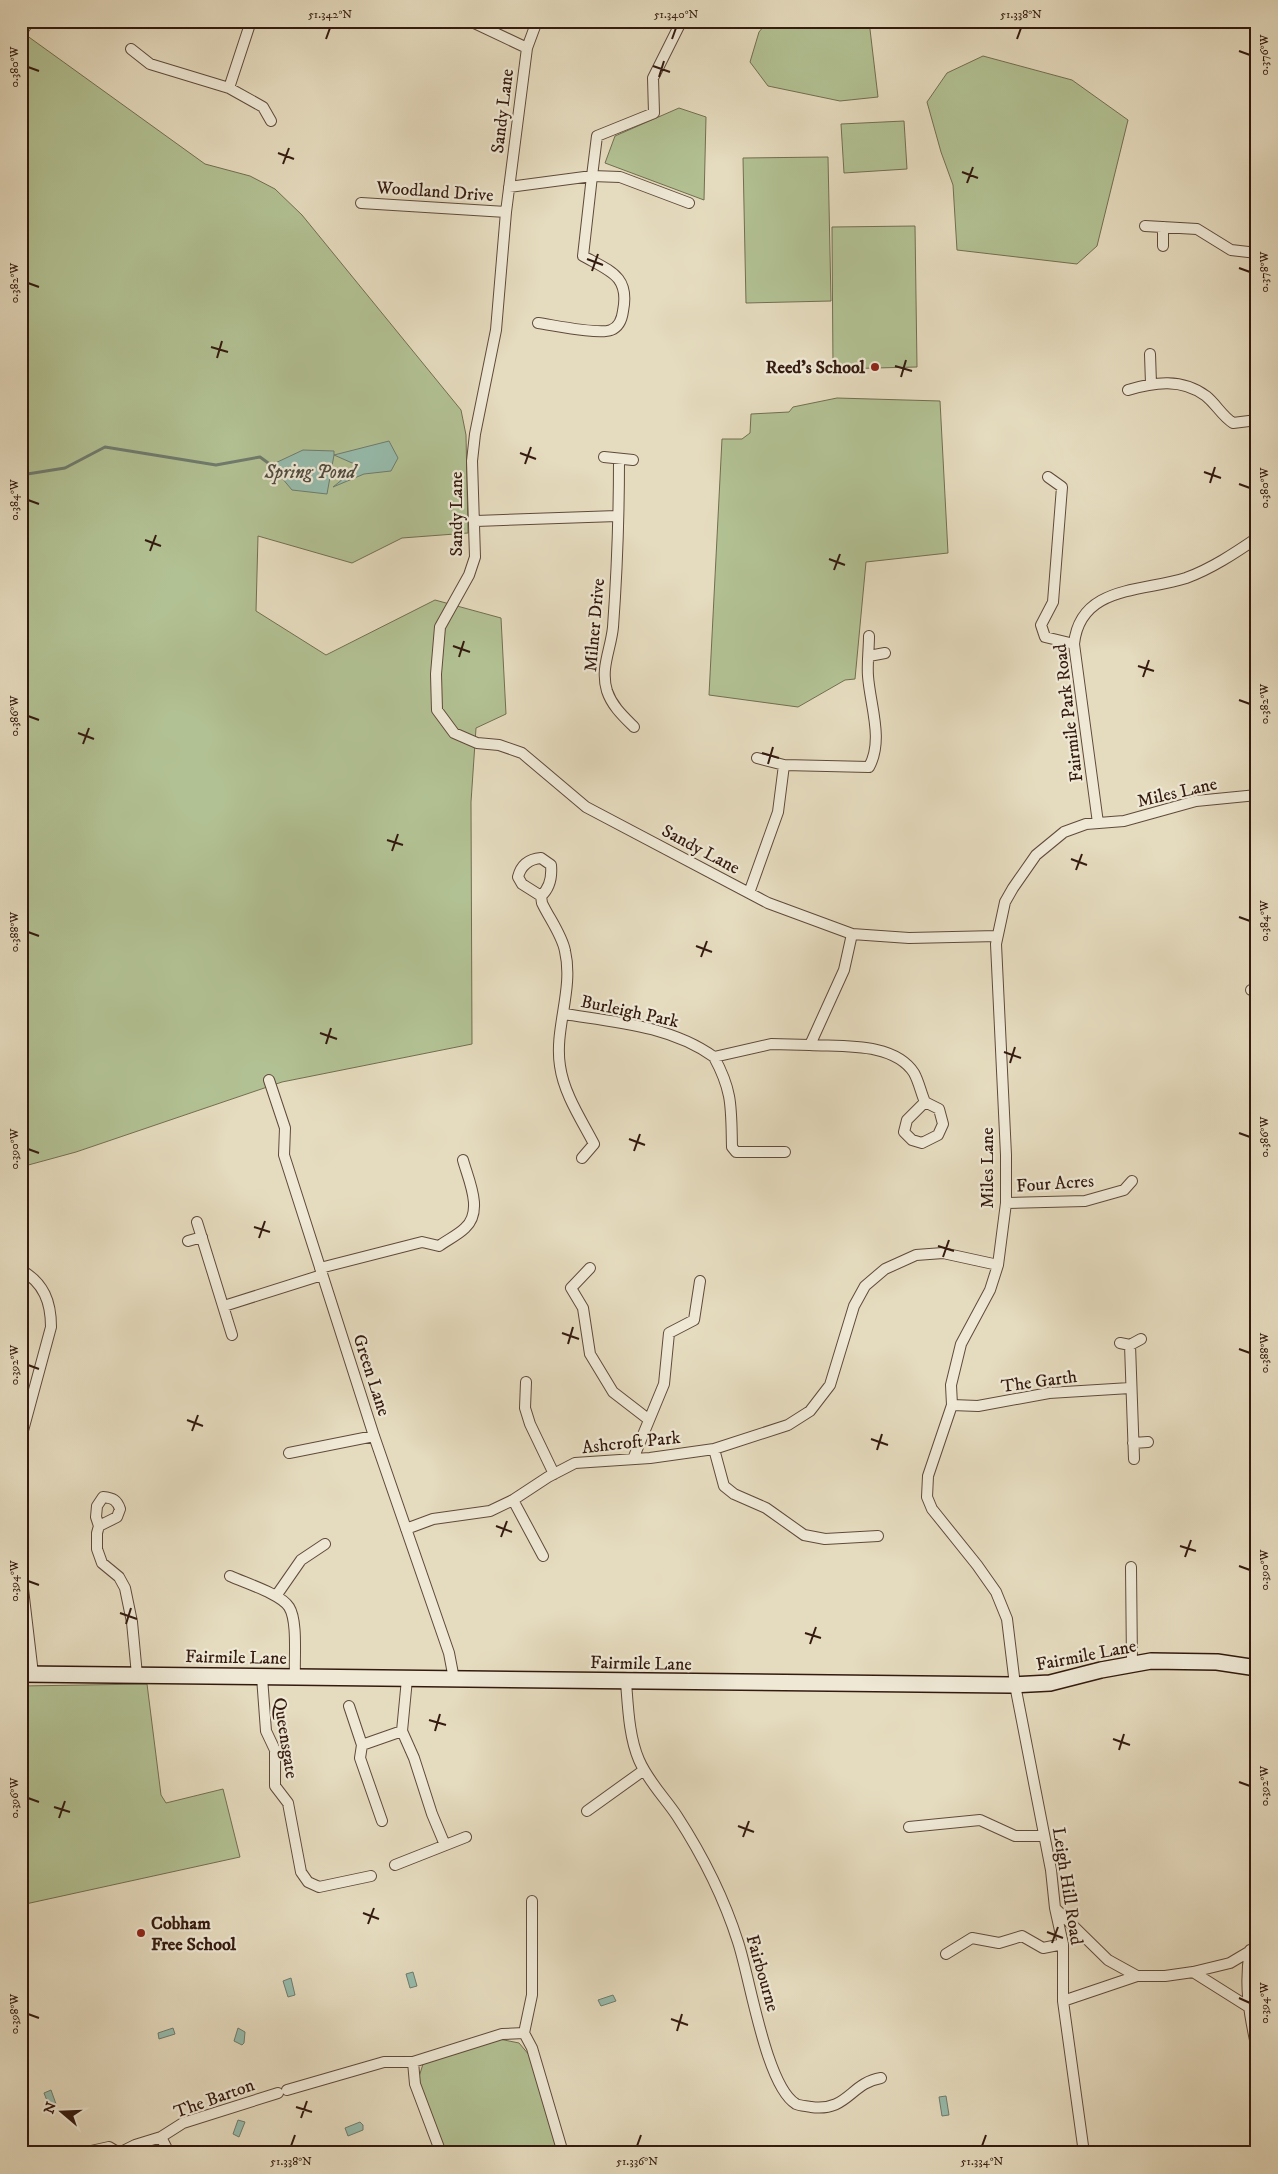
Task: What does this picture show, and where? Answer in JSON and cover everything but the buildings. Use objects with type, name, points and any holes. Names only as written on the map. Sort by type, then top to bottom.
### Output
[{"type":"street","points":[[229,88],[251,21]]},
{"type":"street","points":[[470,21],[527,48]]},
{"type":"street","name":"Sandy Lane","points":[[537,21],[527,48],[506,212],[496,330],[475,434],[472,461],[476,521],[475,557],[440,627],[436,674],[436,710],[454,733],[477,744],[499,745],[522,753],[586,806],[768,903],[852,934],[909,938],[997,936]]},
{"type":"street","points":[[538,323],[574,328],[611,330],[619,325],[626,300],[624,284],[609,270],[582,256],[597,136],[654,113],[653,78],[681,22]]},
{"type":"street","points":[[131,49],[150,64],[229,88],[262,107],[271,121]]},
{"type":"street","points":[[510,187],[592,176],[620,178],[689,203]]},
{"type":"street","name":"Woodland Drive","points":[[362,203],[506,212]]},
{"type":"street","points":[[1145,226],[1197,229],[1231,250],[1257,254]]},
{"type":"street","points":[[1163,227],[1163,246]]},
{"type":"street","points":[[1150,354],[1151,384]]},
{"type":"street","points":[[1128,390],[1151,384],[1168,383],[1191,387],[1207,397],[1226,419],[1233,424],[1257,420]]},
{"type":"street","points":[[604,458],[632,460]]},
{"type":"street","name":"Milner Drive","points":[[618,459],[612,629],[604,669],[607,690],[616,710],[634,727]]},
{"type":"street","points":[[1048,477],[1062,488],[1053,602],[1043,616],[1041,625],[1045,638],[1074,644]]},
{"type":"street","points":[[476,521],[617,516]]},
{"type":"street","name":"Fairmile Park Road","points":[[1098,823],[1074,644],[1075,627],[1084,613],[1094,603],[1121,593],[1186,578],[1223,560],[1257,538]]},
{"type":"street","points":[[757,758],[784,765],[869,767],[874,758],[875,716],[868,675],[869,636]]},
{"type":"street","points":[[869,656],[885,653]]},
{"type":"street","points":[[749,893],[778,812],[784,765]]},
{"type":"street","name":"Miles Lane","points":[[1015,1685],[1007,1619],[996,1592],[978,1564],[932,1509],[927,1497],[928,1476],[952,1405],[951,1385],[961,1344],[990,1290],[998,1265],[1006,1203],[1006,1155],[998,1029],[997,936],[1005,902],[1036,855],[1064,832],[1079,826],[1124,821],[1196,801],[1257,795]]},
{"type":"street","name":"Burleigh Park","points":[[541,896],[542,903],[566,951],[564,1014],[559,1050],[562,1076],[572,1101],[594,1144],[582,1158]]},
{"type":"street","points":[[810,1045],[844,970],[852,934]]},
{"type":"street","name":"Burleigh Park","points":[[564,1014],[665,1032],[696,1044],[714,1057],[724,1076],[731,1097],[732,1147],[736,1152],[785,1152]]},
{"type":"street","points":[[714,1057],[771,1044],[810,1045],[880,1051],[899,1058],[914,1073],[925,1102]]},
{"type":"street","name":"Green Lane","points":[[269,1080],[285,1128],[284,1155],[374,1436],[449,1653],[454,1679]]},
{"type":"street","points":[[224,1306],[321,1271],[422,1242],[439,1246],[466,1228],[472,1218],[474,1200],[462,1160]]},
{"type":"street","name":"Four Acres","points":[[1006,1203],[1084,1201],[1124,1190],[1132,1181]]},
{"type":"street","points":[[197,1222],[232,1335]]},
{"type":"street","points":[[188,1241],[202,1237]]},
{"type":"street","name":"Ashcroft Park","points":[[406,1529],[433,1519],[490,1511],[513,1500],[554,1474],[575,1464],[714,1449],[788,1425],[810,1411],[830,1385],[854,1306],[866,1286],[885,1269],[916,1255],[943,1253],[998,1265]]},
{"type":"street","points":[[590,1268],[571,1288],[583,1308],[590,1354],[613,1392],[648,1419]]},
{"type":"street","points":[[21,1270],[44,1290],[51,1310],[51,1327],[21,1436]]},
{"type":"street","points":[[633,1459],[664,1384],[669,1334],[694,1320],[700,1281]]},
{"type":"street","points":[[1134,1459],[1130,1388],[1125,1344],[1141,1339]]},
{"type":"street","points":[[526,1382],[525,1408],[530,1424],[554,1474]]},
{"type":"street","name":"The Garth","points":[[952,1405],[978,1406],[1049,1393],[1130,1388]]},
{"type":"street","points":[[289,1453],[374,1436]]},
{"type":"street","points":[[1133,1442],[1148,1442]]},
{"type":"street","points":[[714,1449],[724,1486],[734,1494],[766,1508],[804,1534],[825,1539],[878,1536]]},
{"type":"street","points":[[513,1500],[543,1556]]},
{"type":"street","points":[[99,1526],[96,1533],[97,1548],[102,1563],[119,1578],[125,1588],[132,1622],[137,1675]]},
{"type":"street","points":[[276,1596],[300,1560],[319,1550],[325,1544]]},
{"type":"street","points":[[1131,1567],[1132,1664]]},
{"type":"street","points":[[21,1572],[27,1674]]},
{"type":"street","points":[[230,1576],[276,1596],[288,1605],[293,1616],[295,1677]]},
{"type":"street","name":"Fairmile Lane","points":[[27,1674],[1015,1685],[1050,1683],[1132,1664],[1200,1660],[1257,1668]]},
{"type":"street","name":"Queensgate","points":[[262,1677],[266,1731],[275,1750],[275,1786],[288,1803],[301,1872],[308,1882],[319,1887],[371,1876]]},
{"type":"street","points":[[407,1679],[402,1731],[414,1758],[432,1814],[445,1845]]},
{"type":"street","name":"Fairbourne","points":[[626,1682],[629,1720],[638,1758],[702,1858],[727,1909],[739,1944],[772,2069],[788,2097],[798,2105],[818,2108],[833,2107],[867,2080],[881,2078]]},
{"type":"street","name":"Leigh Hill Road","points":[[1015,1685],[1052,1870],[1055,1908],[1063,1944],[1063,2001],[1084,2153]]},
{"type":"street","points":[[349,1706],[362,1745],[360,1758],[382,1821]]},
{"type":"street","points":[[362,1745],[402,1731]]},
{"type":"street","points":[[587,1811],[644,1770]]},
{"type":"street","points":[[908,1827],[980,1820],[1016,1836],[1044,1836]]},
{"type":"street","points":[[396,1865],[466,1838]]},
{"type":"street","points":[[532,1901],[532,1995],[524,2033],[535,2055],[563,2153]]},
{"type":"street","points":[[1055,1908],[1108,1960],[1137,1976]]},
{"type":"street","points":[[946,1954],[972,1938],[1000,1944],[1022,1936],[1043,1948],[1063,1944]]},
{"type":"street","points":[[1063,2001],[1137,1976],[1165,1976],[1194,1972],[1230,1963],[1253,1948]]},
{"type":"street","points":[[1253,1948],[1246,1972],[1247,2006],[1257,2049]]},
{"type":"street","points":[[1194,1972],[1247,2006]]},
{"type":"street","name":"The Barton","points":[[82,2153],[109,2147],[119,2153],[135,2145],[161,2137],[183,2123],[283,2091],[384,2062],[413,2062],[502,2034],[524,2033]]},
{"type":"street","points":[[413,2062],[414,2084],[441,2153]]},
{"type":"street","name":"The Barton","points":[[161,2137],[168,2153]]},
{"type":"shaded area","points":[[21,21],[37,21],[26,35],[205,164],[250,176],[275,189],[302,215],[461,410],[466,435],[468,533],[402,538],[352,563],[258,536],[256,611],[326,655],[435,600],[501,618],[506,714],[476,728],[471,802],[472,1044],[282,1082],[76,1152],[21,1167]]},
{"type":"shaded area","points":[[768,21],[869,21],[878,97],[840,101],[768,86],[750,62],[759,32]]},
{"type":"shaded area","points":[[983,56],[1072,80],[1128,120],[1097,246],[1077,264],[957,250],[953,185],[941,152],[927,102],[947,73]]},
{"type":"shaded area","points":[[679,108],[706,117],[704,200],[605,163],[615,136]]},
{"type":"shaded area","points":[[904,121],[907,169],[844,173],[841,124]]},
{"type":"shaded area","points":[[828,157],[831,301],[746,303],[743,158]]},
{"type":"shaded area","points":[[915,226],[917,367],[833,369],[832,227]]},
{"type":"shaded area","points":[[837,398],[940,401],[948,553],[866,562],[855,679],[845,680],[798,707],[709,695],[722,439],[742,439],[750,433],[751,414],[789,412],[793,407]]},
{"type":"shaded area","points":[[147,1684],[161,1795],[166,1803],[223,1789],[240,1857],[21,1905],[21,1686]]},
{"type":"shaded area","points":[[499,2039],[519,2043],[530,2056],[559,2153],[445,2153],[418,2080],[423,2064],[431,2059]]},
{"type":"shaded area","points":[[147,2147],[162,2153],[133,2153]]},
{"type":"water","points":[[389,441],[398,458],[391,471],[364,474],[333,487],[359,466],[334,455]]},
{"type":"water","name":"Spring Pond","points":[[303,450],[334,451],[327,494],[292,490],[271,465]]},
{"type":"water","points":[[413,1972],[417,1986],[410,1988],[406,1974]]},
{"type":"water","points":[[291,1978],[295,1995],[288,1997],[283,1981]]},
{"type":"water","points":[[613,1995],[616,2001],[601,2006],[598,2000]]},
{"type":"water","points":[[173,2028],[175,2034],[159,2039],[158,2033]]},
{"type":"water","points":[[238,2028],[245,2032],[242,2045],[234,2041]]},
{"type":"water","points":[[51,2090],[56,2104],[52,2107],[49,2106],[44,2093]]},
{"type":"water","points":[[946,2096],[949,2115],[942,2116],[939,2097]]},
{"type":"water","points":[[238,2120],[245,2122],[239,2137],[233,2134]]},
{"type":"water","points":[[360,2122],[363,2125],[363,2130],[348,2136],[345,2128]]},
{"type":"waterway","points":[[21,475],[65,468],[105,447],[216,465],[260,457],[271,465]]},
{"type":"place","name":"Reed's School","points":[[875,367]]},
{"type":"place","name":"Cobham Free School","points":[[141,1933]]}]
